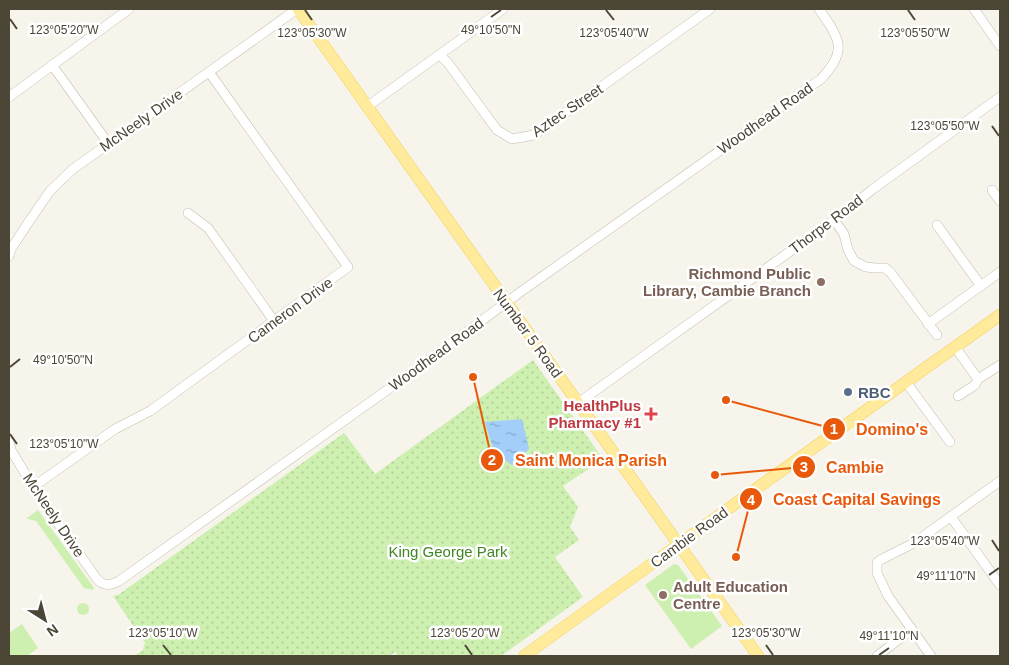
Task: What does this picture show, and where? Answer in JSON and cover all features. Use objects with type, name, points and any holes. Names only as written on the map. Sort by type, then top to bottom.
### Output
[{"type":"main road","name":"Number 5 Road","points":[[298,9],[758,656]]},
{"type":"main road","name":"Cambie Road","points":[[524,656],[1000,314]]},
{"type":"street","points":[[9,97],[130,9]]},
{"type":"street","name":"McNeely Drive","points":[[10,251],[50,192],[73,169],[298,9]]},
{"type":"street","points":[[368,106],[503,9]]},
{"type":"street","name":"Aztec Street","points":[[440,55],[448,63],[497,130],[512,139],[534,136],[710,9]]},
{"type":"street","name":"Woodhead Road","points":[[105,584],[111,585],[119,581],[821,79],[831,69],[839,51],[838,42],[830,24],[819,9]]},
{"type":"street","points":[[974,9],[1000,46]]},
{"type":"street","points":[[52,65],[108,143]]},
{"type":"street","name":"Cameron Drive","points":[[33,487],[115,429],[150,411],[348,267],[210,72]]},
{"type":"street","name":"Thorpe Road","points":[[578,403],[834,220],[873,188],[1000,97]]},
{"type":"street","points":[[992,190],[1000,201]]},
{"type":"street","points":[[188,213],[208,228],[274,321]]},
{"type":"street","points":[[834,220],[844,234],[848,250],[854,260],[866,267],[884,268],[891,273],[937,335]]},
{"type":"street","points":[[937,225],[981,286]]},
{"type":"street","points":[[928,324],[1000,272]]},
{"type":"street","points":[[955,347],[978,379]]},
{"type":"street","points":[[958,396],[974,385],[978,379],[1000,365]]},
{"type":"street","points":[[906,382],[950,442]]},
{"type":"street","name":"McNeely Drive","points":[[9,442],[11,450],[33,487],[97,579],[105,584]]},
{"type":"street","points":[[931,656],[888,596],[876,568],[880,560],[914,544],[1000,482]]},
{"type":"street","points":[[951,517],[1000,585]]},
{"type":"street","points":[[877,656],[911,630]]},
{"type":"green space","name":"King George Park","points":[[533,360],[603,459],[563,486],[578,507],[570,527],[579,540],[555,557],[583,597],[501,656],[398,656],[395,652],[390,656],[134,656],[143,650],[145,643],[113,596],[118,595],[344,433],[375,474]]},
{"type":"green space","points":[[38,510],[94,588],[93,590],[84,588],[36,521],[27,518]]},
{"type":"green space","points":[[674,564],[678,565],[722,626],[691,649],[645,585]]},
{"type":"green space","points":[[81,603],[85,603],[89,609],[85,615],[81,615],[77,611],[77,607]]},
{"type":"green space","points":[[22,624],[38,648],[27,656],[9,656],[9,633]]},
{"type":"water","points":[[522,419],[529,449],[512,465],[494,452],[485,422]]},
{"type":"place","name":"Richmond Public Library, Cambie Branch","points":[[821,282]]},
{"type":"place","name":"Saint Monica Parish","points":[[473,377]]},
{"type":"place","name":"RBC","points":[[848,392]]},
{"type":"place","name":"Domino's","points":[[726,400]]},
{"type":"place","name":"HealthPlus Pharmacy #1","points":[[651,414]]},
{"type":"place","name":"Cambie","points":[[715,475]]},
{"type":"place","name":"Coast Capital Savings","points":[[736,557]]},
{"type":"place","name":"Adult Education Centre","points":[[663,595]]}]
